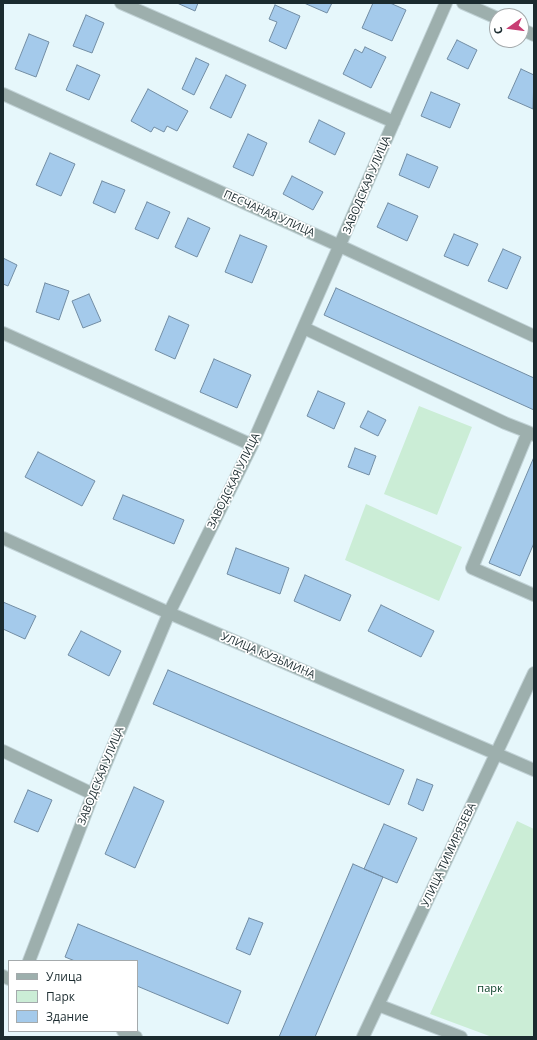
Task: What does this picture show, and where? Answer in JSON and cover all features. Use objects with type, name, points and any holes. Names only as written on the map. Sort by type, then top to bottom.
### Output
[{"type":"street","points":[[121,3],[394,122]]},
{"type":"street","name":"ЗАВОДСКАЯ УЛИЦА","points":[[29,960],[93,794],[169,614],[252,445],[446,3]]},
{"type":"street","points":[[463,3],[489,14]]},
{"type":"street","name":"ПЕСЧАНАЯ УЛИЦА","points":[[3,94],[340,246],[534,336]]},
{"type":"street","points":[[304,328],[505,423],[531,433],[472,568],[534,595]]},
{"type":"street","points":[[3,333],[252,445]]},
{"type":"street","name":"УЛИЦА КУЗЬМИНА","points":[[3,538],[169,614],[534,770]]},
{"type":"street","name":"УЛИЦА ТИМИРЯЗЕВА","points":[[363,1037],[534,673]]},
{"type":"street","points":[[3,751],[93,794]]},
{"type":"street","points":[[378,1005],[460,1037]]},
{"type":"street","points":[[125,1032],[136,1037]]},
{"type":"green space","points":[[419,406],[472,427],[437,515],[384,494]]},
{"type":"green space","points":[[366,504],[462,547],[439,601],[345,560]]},
{"type":"green space","name":"парк","points":[[517,821],[534,829],[534,1037],[492,1037],[430,1014]]},
{"type":"building","points":[[177,3],[198,3],[195,11]]},
{"type":"building","points":[[304,3],[332,3],[327,13]]},
{"type":"building","points":[[373,3],[390,3],[406,10],[392,41],[362,28]]},
{"type":"building","points":[[275,5],[300,16],[286,49],[269,41],[277,22],[269,19]]},
{"type":"building","points":[[86,15],[104,23],[92,53],[73,46]]},
{"type":"building","points":[[29,34],[49,42],[36,77],[15,69]]},
{"type":"building","points":[[457,40],[477,50],[468,69],[447,59]]},
{"type":"building","points":[[365,47],[386,57],[371,88],[343,74],[355,49],[362,53]]},
{"type":"building","points":[[196,58],[209,64],[194,95],[182,89]]},
{"type":"building","points":[[77,65],[100,75],[89,100],[66,90]]},
{"type":"building","points":[[521,69],[534,75],[533,109],[508,98]]},
{"type":"building","points":[[226,75],[246,85],[231,118],[210,108]]},
{"type":"building","points":[[148,89],[188,111],[177,131],[167,126],[164,132],[154,127],[151,132],[131,121]]},
{"type":"building","points":[[431,92],[460,104],[450,128],[421,116]]},
{"type":"building","points":[[319,120],[345,133],[335,155],[309,142]]},
{"type":"building","points":[[248,134],[267,143],[253,176],[233,167]]},
{"type":"building","points":[[50,153],[75,164],[61,196],[36,185]]},
{"type":"building","points":[[407,154],[438,167],[429,188],[399,175]]},
{"type":"building","points":[[292,176],[323,192],[313,210],[283,194]]},
{"type":"building","points":[[102,181],[125,190],[115,213],[93,203]]},
{"type":"building","points":[[147,202],[170,212],[158,239],[135,229]]},
{"type":"building","points":[[388,203],[418,216],[407,241],[377,227]]},
{"type":"building","points":[[188,218],[210,228],[197,257],[175,247]]},
{"type":"building","points":[[454,234],[478,244],[468,266],[444,256]]},
{"type":"building","points":[[240,235],[267,246],[252,283],[225,272]]},
{"type":"building","points":[[503,249],[521,257],[507,289],[488,281]]},
{"type":"building","points":[[3,258],[17,265],[8,286],[3,284]]},
{"type":"building","points":[[45,283],[69,291],[59,320],[36,312]]},
{"type":"building","points":[[336,288],[534,378],[534,410],[324,315]]},
{"type":"building","points":[[89,294],[101,321],[83,328],[72,301]]},
{"type":"building","points":[[169,316],[189,325],[175,359],[155,350]]},
{"type":"building","points":[[214,359],[251,375],[237,408],[200,392]]},
{"type":"building","points":[[318,391],[345,403],[334,429],[307,416]]},
{"type":"building","points":[[368,411],[386,420],[378,436],[360,427]]},
{"type":"building","points":[[355,448],[376,456],[369,475],[348,467]]},
{"type":"building","points":[[38,452],[95,481],[82,506],[25,477]]},
{"type":"building","points":[[534,457],[534,543],[520,576],[489,563]]},
{"type":"building","points":[[123,495],[184,520],[174,544],[113,519]]},
{"type":"building","points":[[236,548],[289,568],[280,594],[227,574]]},
{"type":"building","points":[[305,575],[351,595],[340,621],[294,601]]},
{"type":"building","points":[[3,602],[36,616],[25,639],[3,629]]},
{"type":"building","points":[[381,605],[434,631],[421,657],[368,631]]},
{"type":"building","points":[[81,631],[121,651],[109,676],[68,655]]},
{"type":"building","points":[[168,670],[404,770],[389,805],[153,704]]},
{"type":"building","points":[[417,779],[433,785],[423,811],[408,804]]},
{"type":"building","points":[[134,787],[164,801],[135,868],[105,854]]},
{"type":"building","points":[[28,790],[52,800],[38,832],[14,822]]},
{"type":"building","points":[[384,824],[417,838],[397,883],[364,869]]},
{"type":"building","points":[[353,864],[383,877],[315,1037],[279,1037]]},
{"type":"building","points":[[249,918],[263,923],[250,955],[236,949]]},
{"type":"building","points":[[78,924],[241,991],[228,1024],[138,986],[138,960],[72,960],[65,957]]}]
